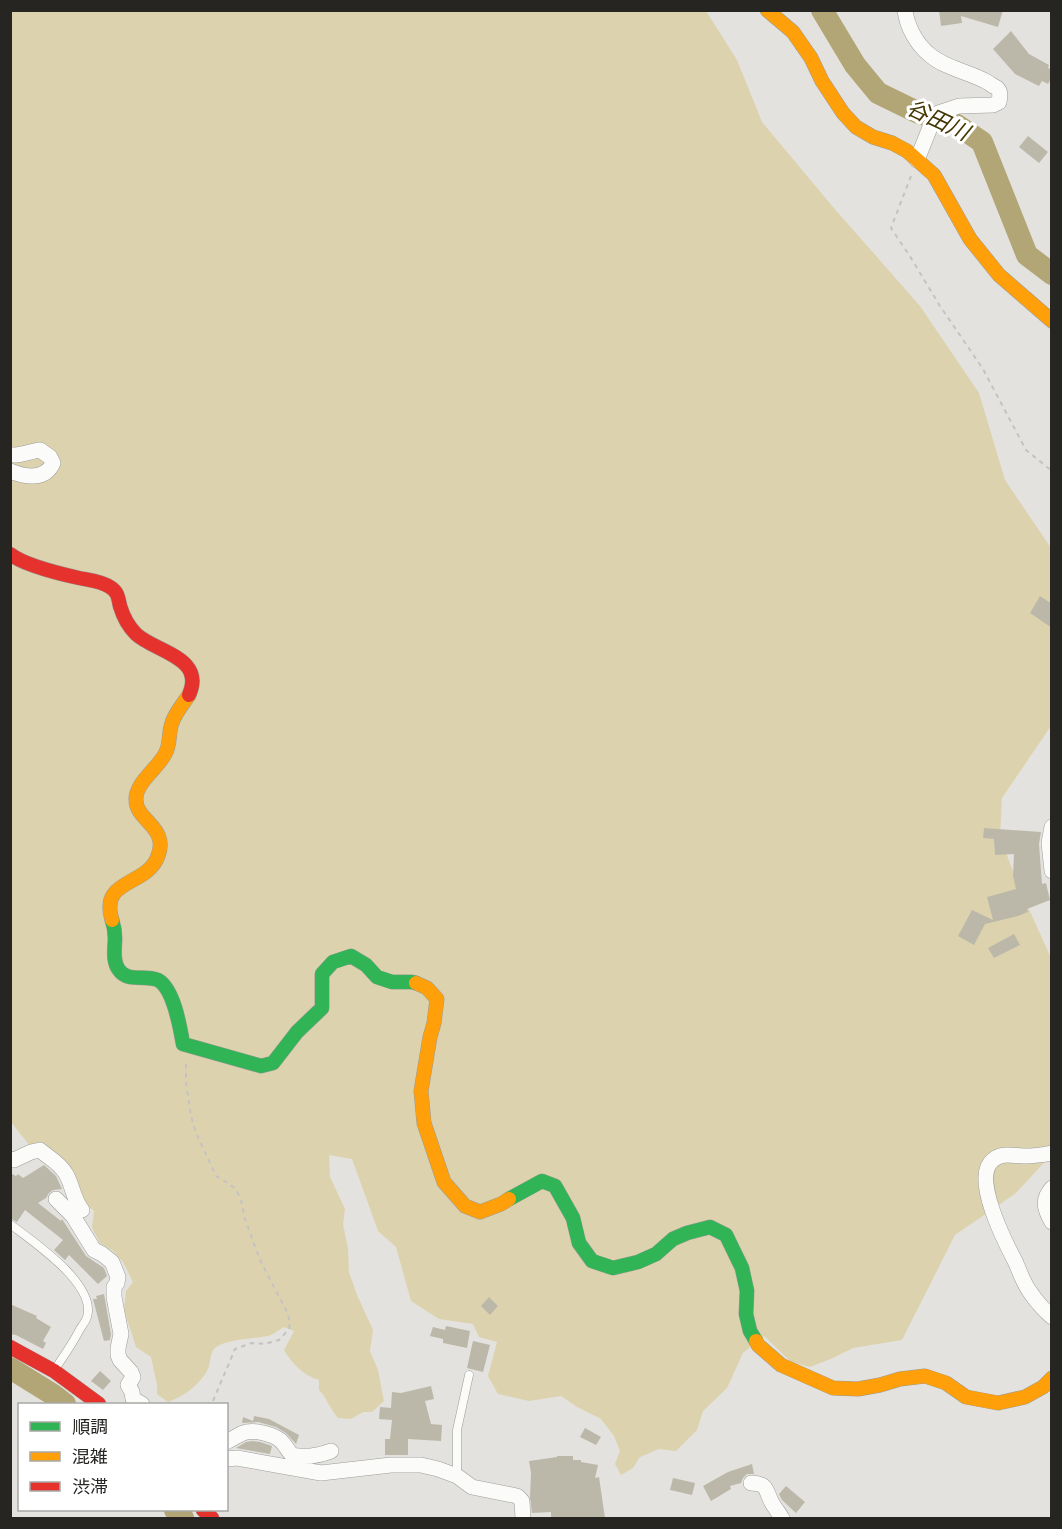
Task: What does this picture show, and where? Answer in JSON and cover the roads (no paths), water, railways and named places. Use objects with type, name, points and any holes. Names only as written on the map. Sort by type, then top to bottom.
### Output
[{"type":"street","points":[[767,10],[793,32],[811,58],[822,81],[849,120],[873,137],[907,151],[934,175],[970,239],[999,275],[1052,321]]},
{"type":"street","points":[[905,10],[913,35],[929,54],[943,63],[987,81],[997,88],[1000,94],[999,102],[993,105],[959,106],[938,113],[917,160]]},
{"type":"street","points":[[10,455],[20,456],[40,450],[50,457],[53,463],[50,470],[33,477],[10,471]]},
{"type":"street","points":[[10,554],[15,558],[65,575],[108,585],[117,593],[120,608],[136,634],[145,642],[186,663],[190,672],[193,681],[190,694],[186,703],[174,716],[170,730],[170,744],[166,753],[146,777],[135,798],[136,807],[146,817],[160,840],[160,851],[152,868],[115,889],[109,898],[109,909],[115,931],[114,955],[117,967],[124,975],[158,981],[166,989],[176,1012],[183,1044],[261,1066],[273,1063],[282,1053],[285,1045],[322,1008],[322,974],[333,962],[351,956],[366,965],[377,977],[392,982],[412,982],[427,988],[437,999],[421,1091],[424,1123],[444,1182],[465,1206],[480,1212],[501,1204],[542,1181],[555,1186],[573,1218],[579,1243],[592,1261],[613,1268],[638,1262],[656,1254],[673,1239],[710,1227],[726,1235],[742,1268],[747,1291],[746,1314],[750,1331],[758,1345],[782,1365],[833,1388],[858,1389],[900,1379],[925,1376],[946,1383],[966,1397],[998,1402],[1024,1397],[1043,1387],[1052,1378]]},
{"type":"street","points":[[1052,827],[1049,843],[1052,871]]},
{"type":"street","points":[[10,1159],[14,1160],[40,1150],[59,1165],[67,1175],[73,1194],[82,1210]]},
{"type":"street","points":[[1052,1153],[1023,1156],[1002,1155],[993,1159],[985,1175],[990,1201],[999,1228],[1029,1290],[1043,1310],[1052,1317]]},
{"type":"street","points":[[1052,1188],[1046,1196],[1044,1205],[1052,1222]]},
{"type":"street","points":[[56,1199],[73,1216],[94,1250],[112,1262],[118,1278],[114,1287],[121,1334],[118,1355],[133,1377],[128,1385],[133,1399],[140,1403]]},
{"type":"street","points":[[10,1347],[54,1371],[98,1403]]},
{"type":"street","points":[[228,1441],[242,1433],[252,1431],[280,1440],[292,1455],[303,1458],[331,1451]]},
{"type":"street","points":[[228,1459],[237,1458],[321,1473],[392,1465],[438,1469],[456,1476],[472,1487],[517,1496],[522,1501],[523,1518]]},
{"type":"street","points":[[751,1483],[760,1484],[768,1489],[771,1500],[782,1518]]},
{"type":"lane","points":[[10,1224],[65,1267],[79,1285],[88,1306],[87,1317],[54,1371]]},
{"type":"lane","points":[[456,1476],[458,1430],[469,1375]]},
{"type":"waterway","name":"谷田川","points":[[822,10],[855,65],[878,93],[919,113],[957,125],[982,142],[1027,255],[1052,274]]},
{"type":"waterway","points":[[10,1368],[64,1403]]},
{"type":"waterway","points":[[176,1511],[183,1518]]}]
